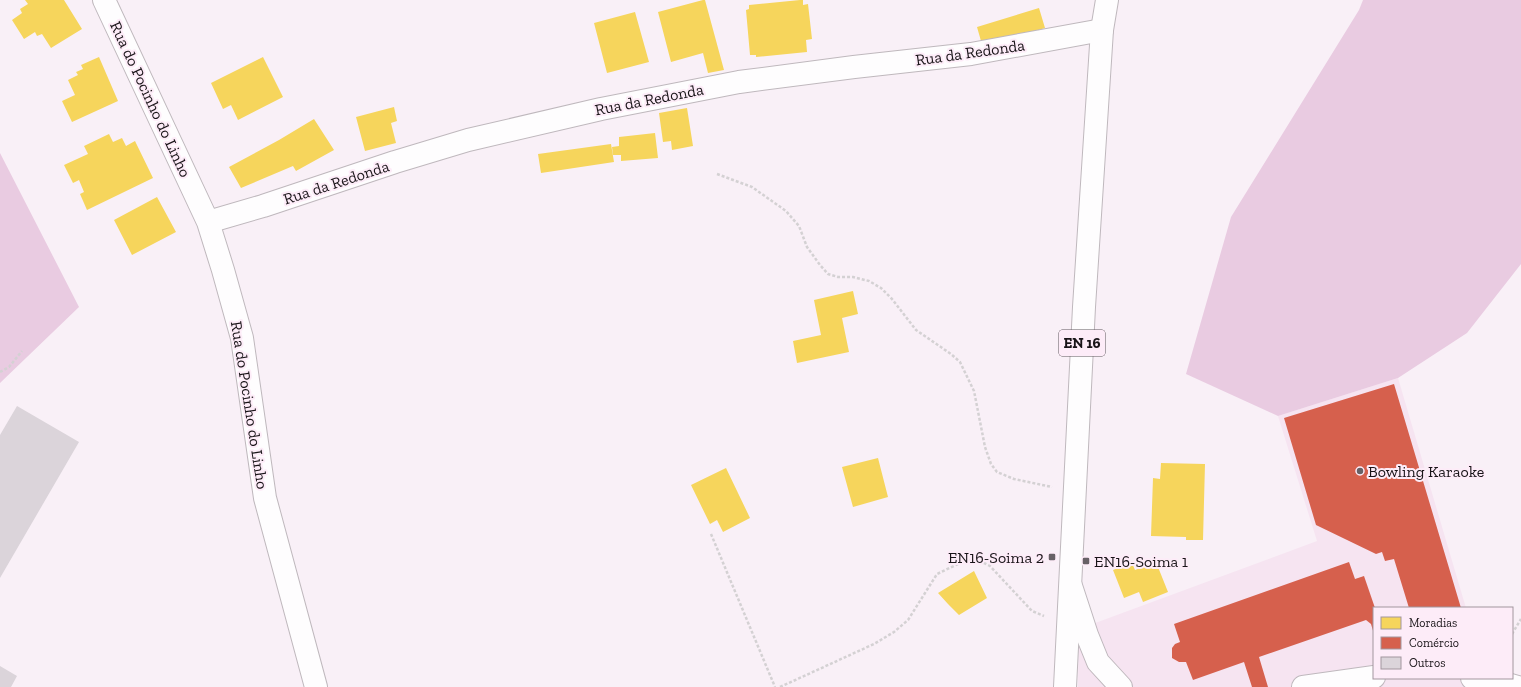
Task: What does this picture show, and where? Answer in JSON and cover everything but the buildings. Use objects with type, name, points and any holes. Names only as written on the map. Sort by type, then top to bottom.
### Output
[{"type":"street","name":"Rua do Pocinho do Linho","points":[[104,0],[208,222],[223,270],[242,338],[265,498],[316,687]]},
{"type":"street","name":"EN 16","points":[[1065,687],[1069,580],[1084,307],[1102,30],[1107,0]]},
{"type":"street","name":"Rua da Redonda","points":[[208,222],[262,206],[394,162],[468,140],[601,109],[739,82],[971,54],[1102,30]]},
{"type":"street","points":[[1069,580],[1086,635],[1098,662],[1121,687]]},
{"type":"street","points":[[1303,687],[1373,677]]},
{"type":"street","points":[[1480,679],[1497,681],[1518,687]]},
{"type":"path","points":[[717,174],[752,187],[786,211],[799,226],[807,247],[828,274],[838,277],[853,277],[869,281],[881,288],[892,299],[916,330],[960,362],[974,391],[985,447],[991,464],[997,472],[1014,479],[1074,491]]},
{"type":"path","points":[[0,372],[9,367],[22,351]]},
{"type":"path","points":[[711,534],[775,687]]},
{"type":"path","points":[[780,687],[874,644],[894,632],[908,620],[938,574],[958,564],[976,559],[990,566],[1032,611],[1068,624]]},
{"type":"path","points":[[1513,632],[1521,619]]},
{"type":"shaded area","points":[[1363,0],[1521,0],[1521,264],[1467,333],[1398,378],[1278,416],[1186,374],[1231,217],[1359,10]]},
{"type":"shaded area","points":[[0,153],[79,307],[0,383]]},
{"type":"shaded area","points":[[1398,378],[1466,607],[1373,607],[1373,679],[1477,679],[1518,687],[1078,687],[1079,629],[1317,541],[1278,416]]},
{"type":"place","name":"Bowling Karaoke","points":[[1360,471]]},
{"type":"place","name":"EN16-Soima 2","points":[[1052,557]]},
{"type":"place","name":"EN16-Soima 1","points":[[1086,561]]}]
